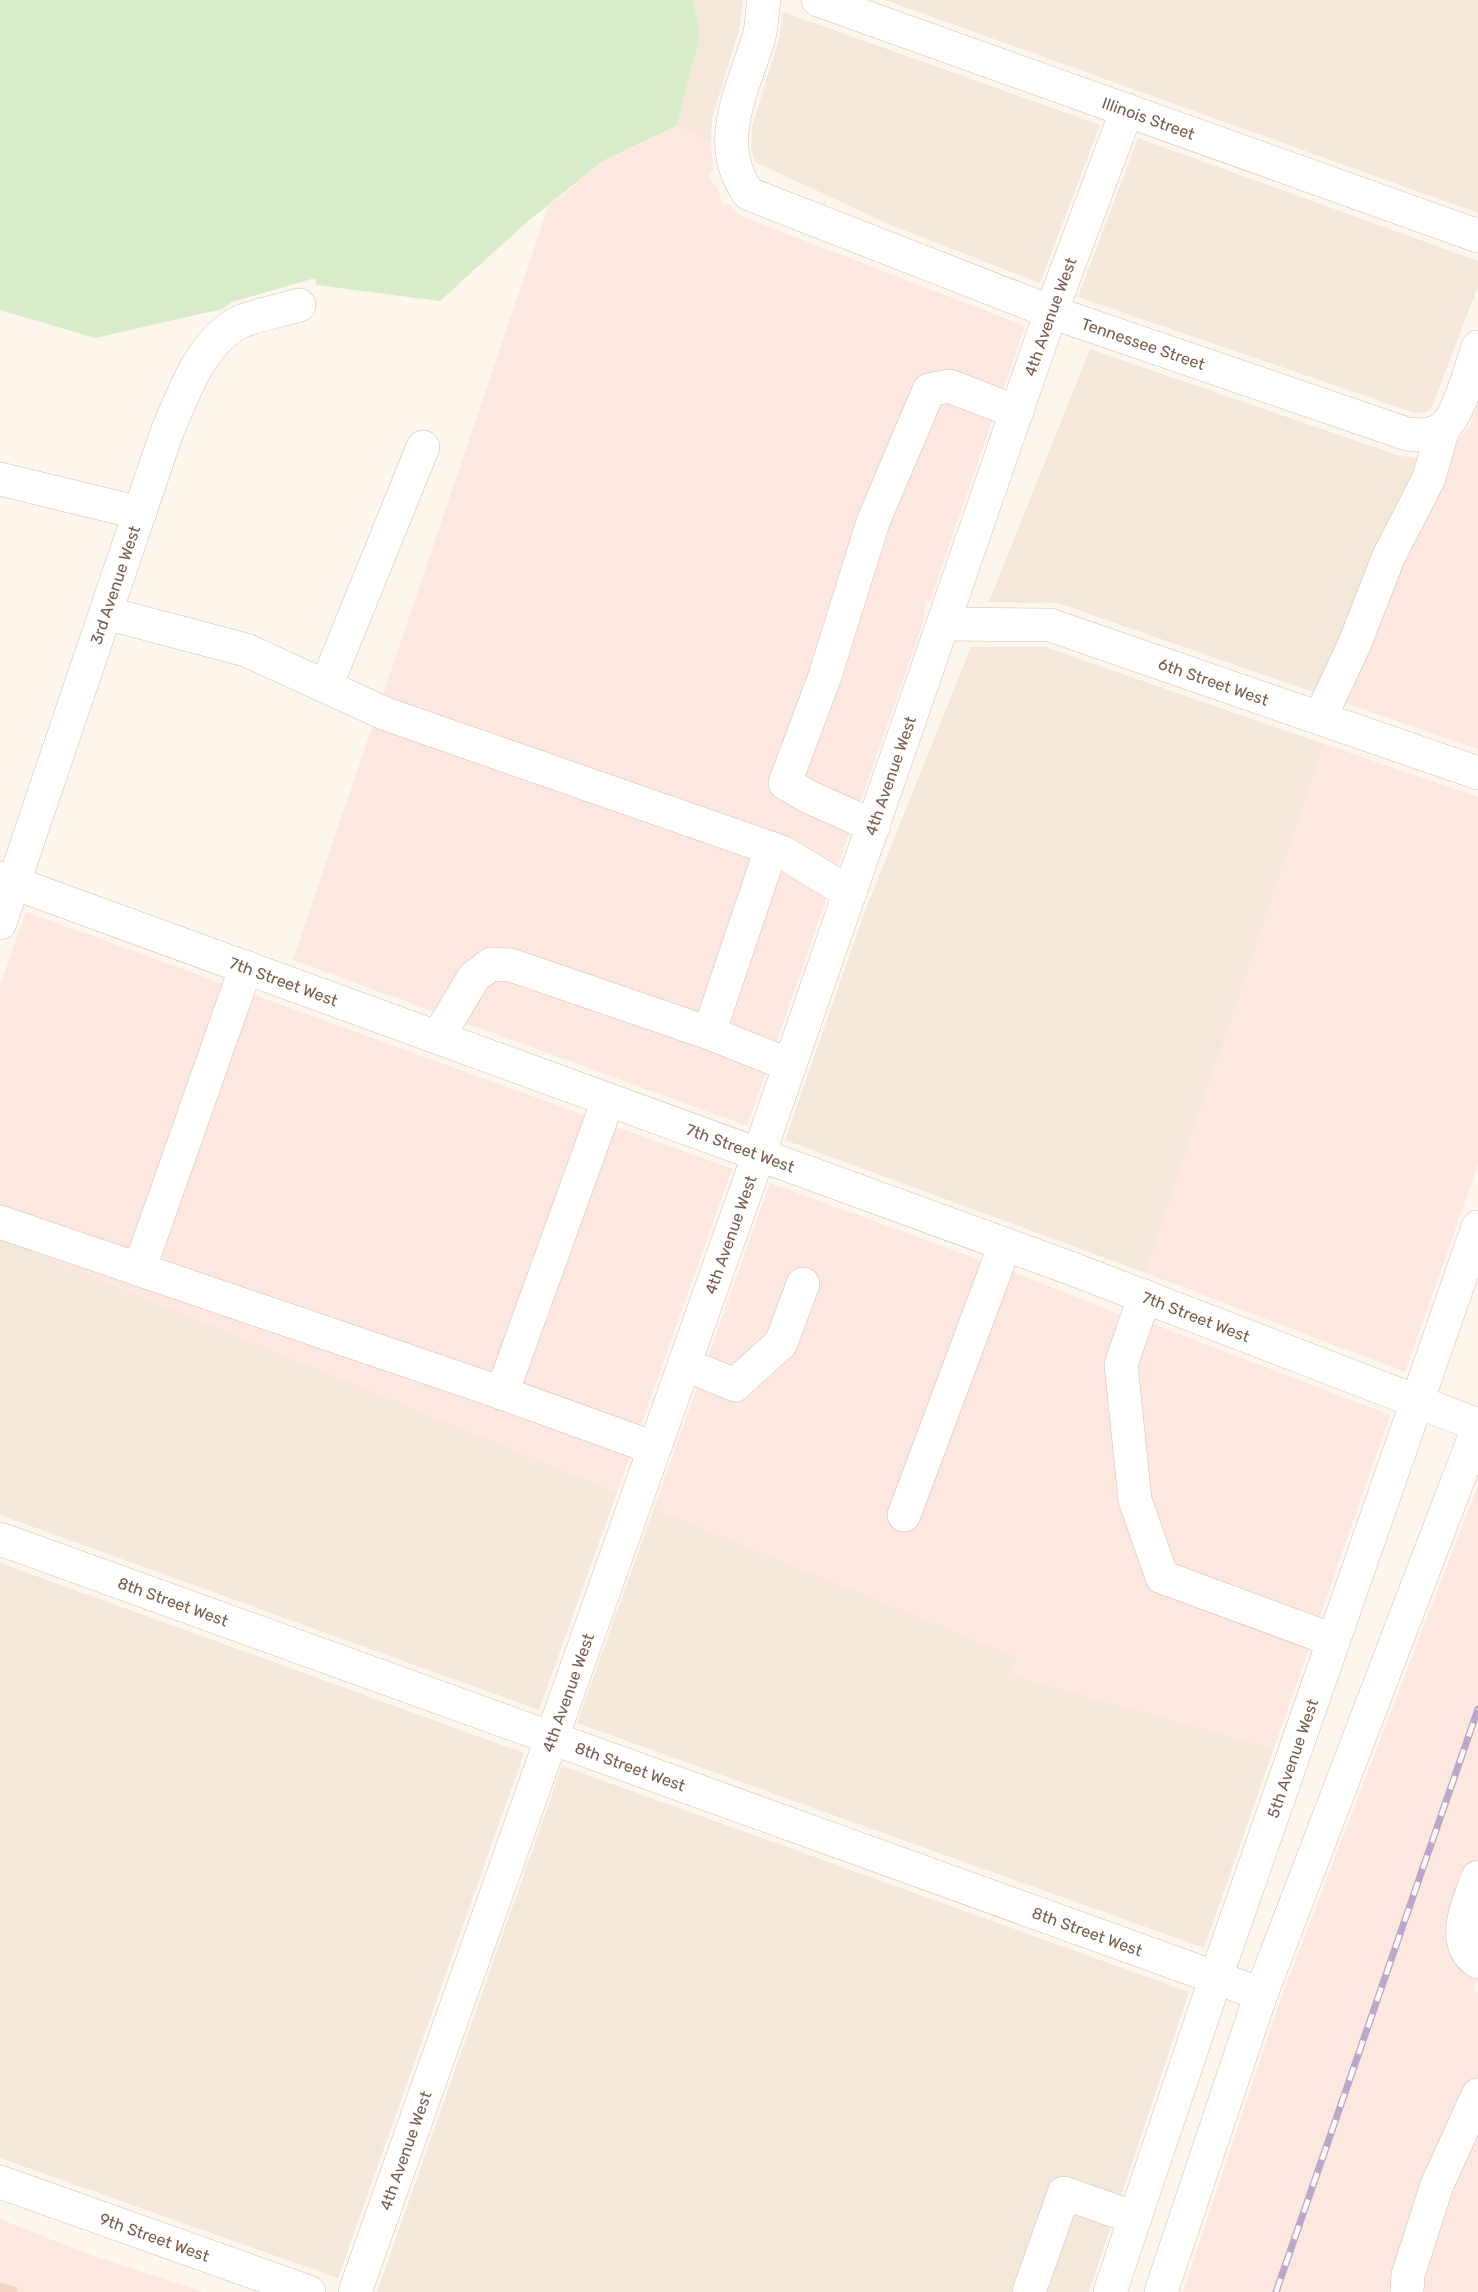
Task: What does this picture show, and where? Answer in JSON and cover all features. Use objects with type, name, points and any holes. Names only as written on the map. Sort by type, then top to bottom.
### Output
[{"type":"street","name":"Tennessee Street","points":[[764,0],[760,33],[732,124],[730,154],[737,178],[749,194],[1051,312],[1407,434],[1425,436],[1443,428]]},
{"type":"street","name":"Illinois Street","points":[[818,0],[1478,237]]},
{"type":"street","name":"4th Avenue West","points":[[355,2292],[759,1154],[1051,312],[1127,110]]},
{"type":"street","name":"3rd Avenue West","points":[[0,923],[7,880],[106,613],[167,432],[191,378],[210,348],[237,324],[299,305]]},
{"type":"street","points":[[1320,718],[1356,643],[1388,558],[1429,478],[1443,428],[1454,413],[1478,347]]},
{"type":"street","points":[[874,826],[809,797],[785,783],[825,676],[873,522],[928,390],[949,386],[1017,412]]},
{"type":"street","points":[[326,686],[423,447]]},
{"type":"street","points":[[0,479],[140,513]]},
{"type":"street","points":[[106,613],[246,650],[386,714],[771,849],[850,893]]},
{"type":"street","name":"6th Street West","points":[[944,624],[1050,625],[1478,773]]},
{"type":"street","points":[[709,1033],[771,849]]},
{"type":"street","name":"7th Street West","points":[[7,880],[1144,1296],[1478,1426]]},
{"type":"street","points":[[438,1037],[474,977],[490,964],[511,965],[709,1033],[790,1065]]},
{"type":"street","points":[[140,1270],[246,967]]},
{"type":"street","points":[[502,1393],[608,1100]]},
{"type":"street","points":[[0,1222],[502,1393],[654,1448]]},
{"type":"street","name":"5th Avenue West","points":[[1110,2292],[1216,1977],[1478,1227]]},
{"type":"street","points":[[904,1515],[1005,1245]]},
{"type":"street","points":[[684,1364],[735,1385],[781,1343],[803,1284]]},
{"type":"street","points":[[1144,1296],[1121,1364],[1135,1500],[1162,1577],[1333,1640]]},
{"type":"street","points":[[1161,2292],[1261,1994],[1478,1426]]},
{"type":"street","name":"8th Street West","points":[[0,1539],[1261,1994]]},
{"type":"street","points":[[1478,1877],[1468,1903],[1461,1938],[1469,1956],[1478,1962]]},
{"type":"street","points":[[1407,2292],[1408,2275],[1437,2186],[1478,2094]]},
{"type":"street","name":"9th Street West","points":[[0,2182],[309,2292]]},
{"type":"street","points":[[1029,2292],[1064,2193],[1135,2218]]},
{"type":"shaded area","points":[[693,0],[743,0],[739,30],[712,118],[711,142],[676,126],[700,36]]},
{"type":"shaded area","points":[[885,0],[1478,0],[1478,213]]},
{"type":"shaded area","points":[[783,12],[1100,125],[1040,283],[893,226],[755,162],[751,149],[752,127],[779,39]]},
{"type":"shaded area","points":[[676,126],[711,142],[713,171],[708,176],[718,189],[723,206],[729,204],[741,216],[1025,326],[930,601],[925,601],[924,620],[747,1126],[293,960],[548,207],[604,161]]},
{"type":"shaded area","points":[[1138,138],[1478,261],[1478,286],[1431,409],[1424,413],[1412,412],[1078,297]]},
{"type":"shaded area","points":[[1090,349],[1400,456],[1420,458],[1339,701],[1058,603],[989,602]]},
{"type":"shaded area","points":[[1478,404],[1478,749],[1339,701],[1450,449],[1470,426]]},
{"type":"shaded area","points":[[971,647],[1045,647],[1324,744],[1146,1273],[785,1140],[865,911]]},
{"type":"shaded area","points":[[1324,744],[1478,797],[1478,1165],[1405,1372],[1146,1273]]},
{"type":"shaded area","points":[[26,912],[732,1169],[617,1492],[0,1238],[0,985]]},
{"type":"shaded area","points":[[770,1183],[1018,1274],[1131,1319],[1132,1316],[1390,1415],[1274,1748],[1012,1675],[1017,1657],[654,1508]]},
{"type":"shaded area","points":[[0,1238],[617,1492],[539,1710],[0,1515]]},
{"type":"shaded area","points":[[1478,1485],[1478,1977],[1473,1991],[1478,1993],[1478,2292],[1183,2292],[1280,2001]]},
{"type":"shaded area","points":[[654,1508],[1018,1657],[1012,1675],[1274,1748],[1204,1948],[577,1723]]},
{"type":"shaded area","points":[[0,1563],[524,1753],[338,2278],[0,2158]]},
{"type":"shaded area","points":[[562,1766],[1189,1992],[1089,2292],[377,2292]]},
{"type":"shaded area","points":[[0,2219],[85,2253],[203,2292],[0,2292]]},
{"type":"green space","points":[[0,0],[693,0],[700,36],[676,126],[603,161],[527,222],[440,301],[316,285],[315,278],[232,302],[222,309],[95,338],[0,310]]},
{"type":"building","points":[[0,2282],[18,2288],[17,2292],[0,2292]]},
{"type":"railway","points":[[1276,2292],[1478,1709]]}]
